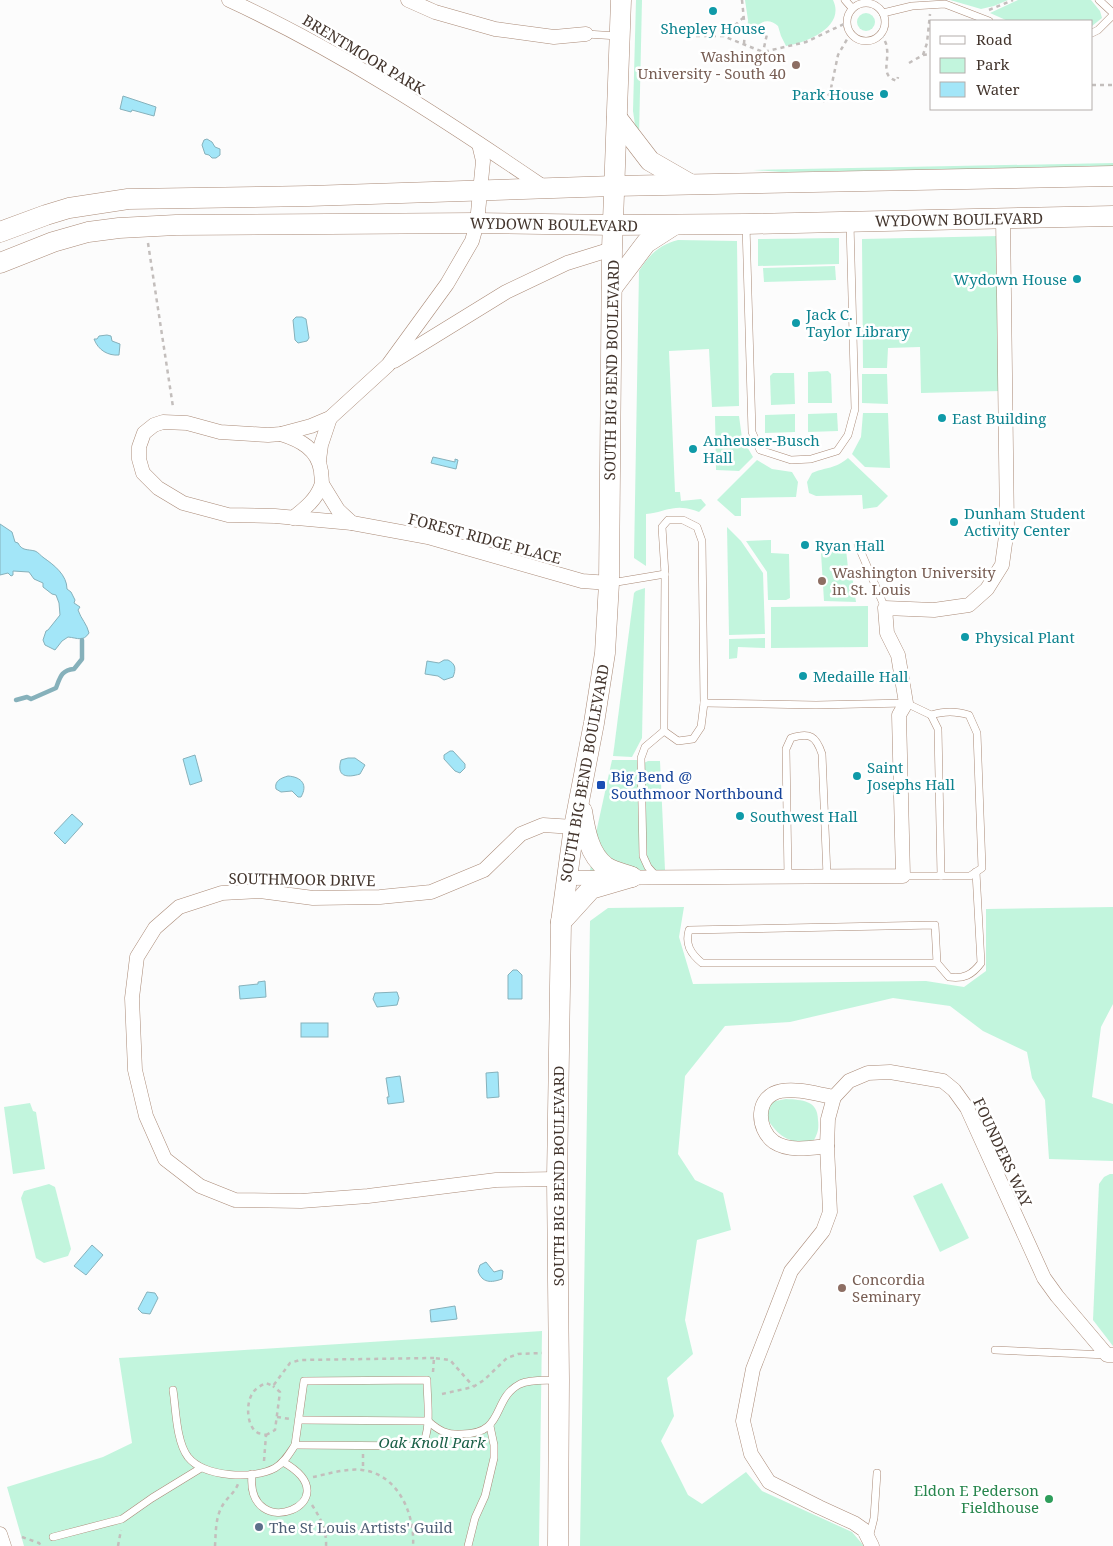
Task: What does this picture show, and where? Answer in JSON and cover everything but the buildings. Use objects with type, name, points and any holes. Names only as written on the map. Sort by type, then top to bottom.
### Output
[{"type":"street","name":"BRENTMOOR PARK","points":[[229,0],[300,34],[338,55],[479,144],[544,188]]},
{"type":"street","points":[[408,0],[435,12],[496,29],[554,37],[586,34]]},
{"type":"street","name":"SOUTH BIG BEND BOULEVARD","points":[[558,1546],[559,1353],[556,1180],[561,922],[574,827],[605,653],[609,583],[612,249],[621,0]]},
{"type":"street","points":[[617,118],[650,161],[692,185]]},
{"type":"street","points":[[479,144],[483,161],[480,191]]},
{"type":"street","name":"WYDOWN BOULEVARD","points":[[0,232],[69,208],[128,199],[614,186],[1113,176]]},
{"type":"street","name":"FOREST RIDGE PLACE","points":[[388,365],[447,284],[469,246],[477,222],[480,191]]},
{"type":"street","name":"WYDOWN BOULEVARD","points":[[0,263],[53,242],[88,232],[119,228],[176,225],[477,222],[674,225],[1113,216]]},
{"type":"street","points":[[566,878],[903,876],[900,715],[906,703],[898,654],[887,632],[885,608],[934,610],[969,605],[987,589],[1002,565],[1007,529],[1003,218]]},
{"type":"street","points":[[612,288],[646,243],[674,225]]},
{"type":"street","name":"FOREST RIDGE PLACE","points":[[609,583],[582,581],[428,537],[352,523],[228,515],[183,503],[158,488],[143,472],[139,447],[144,433],[154,424],[163,422],[187,423],[220,432],[268,435],[281,434],[311,426],[330,418],[388,365],[506,292],[567,263],[612,249]]},
{"type":"street","name":"FOREST RIDGE PLACE","points":[[330,418],[321,446],[319,460],[322,484],[338,510],[352,523]]},
{"type":"street","name":"FOREST RIDGE PLACE","points":[[281,434],[306,445],[319,460]]},
{"type":"street","points":[[294,518],[317,495],[322,484]]},
{"type":"street","points":[[579,800],[588,840],[597,857],[606,867],[632,877]]},
{"type":"street","name":"SOUTHMOOR DRIVE","points":[[556,1180],[496,1180],[368,1196],[301,1201],[236,1200],[200,1186],[165,1159],[146,1116],[135,1070],[132,998],[137,957],[155,928],[180,907],[222,893],[260,891],[313,898],[380,897],[430,892],[484,870],[520,834],[543,825],[574,827]]},
{"type":"street","points":[[561,922],[591,889],[632,877]]},
{"type":"street","name":"FOUNDERS WAY","points":[[834,1097],[849,1081],[868,1073],[890,1072],[943,1081],[954,1090],[967,1108],[1044,1278],[1110,1355]]},
{"type":"street","points":[[827,1146],[806,1149],[786,1147],[774,1142],[764,1128],[760,1116],[761,1107],[766,1100],[779,1091],[800,1090],[834,1097],[828,1119],[827,1146],[830,1212],[823,1231],[791,1271],[753,1369],[743,1421],[751,1454],[769,1482],[854,1523],[864,1530],[871,1542]]},
{"type":"street","points":[[0,1534],[4,1546]]},
{"type":"lane","points":[[845,0],[852,8]]},
{"type":"lane","points":[[1093,32],[1098,30],[1113,14],[1098,0]]},
{"type":"lane","points":[[869,3],[877,6],[883,13],[885,24],[882,34],[872,41],[866,42],[860,41],[850,34],[846,17],[852,8],[860,4],[869,3]]},
{"type":"lane","points":[[883,13],[898,8],[945,4],[986,20]]},
{"type":"lane","points":[[586,34],[621,36]]},
{"type":"lane","points":[[746,224],[752,432],[760,450],[791,460],[811,459],[837,451],[848,435],[855,410],[850,222]]},
{"type":"lane","points":[[657,877],[648,867],[643,856],[641,758],[645,747],[664,731],[665,574],[662,527],[668,520],[683,520],[697,527],[702,541],[704,703],[701,727],[693,739],[678,740],[664,731]]},
{"type":"lane","points":[[858,545],[885,608]]},
{"type":"lane","points":[[609,583],[665,574]]},
{"type":"lane","points":[[704,703],[816,705],[906,703],[931,714],[945,711],[969,715],[977,732],[982,868],[970,876],[903,876]]},
{"type":"lane","points":[[931,714],[938,729],[941,876]]},
{"type":"lane","points":[[788,877],[786,749],[791,738],[800,735],[808,735],[816,740],[822,754],[827,876]]},
{"type":"lane","points":[[937,963],[702,963],[692,954],[686,940],[689,930],[935,925],[937,963],[949,977],[960,978],[974,972],[981,963],[976,872]]},
{"type":"lane","points":[[995,1350],[1110,1355]]},
{"type":"lane","points":[[173,1390],[180,1438],[188,1457],[201,1468],[241,1475],[270,1470],[283,1462],[295,1445],[304,1381],[427,1380],[428,1421],[426,1439],[422,1446],[295,1445]]},
{"type":"lane","points":[[299,1420],[428,1421],[447,1434],[475,1434],[490,1426],[504,1399],[511,1390],[520,1384],[559,1380]]},
{"type":"lane","points":[[468,1546],[475,1518],[485,1496],[494,1458],[494,1445],[490,1426]]},
{"type":"lane","points":[[252,1474],[251,1489],[254,1500],[263,1514],[269,1517],[289,1515],[303,1506],[307,1500],[304,1480],[297,1471],[283,1462]]},
{"type":"lane","points":[[53,1537],[122,1520],[152,1498],[201,1468]]},
{"type":"lane","points":[[871,1542],[877,1473]]},
{"type":"path","points":[[742,0],[744,44]]},
{"type":"path","points":[[971,14],[995,8],[1013,0]]},
{"type":"path","points":[[923,55],[927,43],[931,4]]},
{"type":"path","points":[[723,36],[744,17]]},
{"type":"path","points":[[696,36],[723,36],[763,52],[806,42],[846,23]]},
{"type":"path","points":[[764,63],[763,52],[767,34]]},
{"type":"path","points":[[823,102],[830,93],[838,55],[850,34]]},
{"type":"path","points":[[882,34],[887,48],[886,64],[888,75],[892,79],[897,80],[898,77]]},
{"type":"path","points":[[909,63],[923,55],[930,54]]},
{"type":"path","points":[[886,64],[890,65]]},
{"type":"path","points":[[1093,85],[1113,85]]},
{"type":"path","points":[[147,240],[173,407]]},
{"type":"path","points":[[442,1394],[473,1387],[507,1358],[526,1353],[559,1353]]},
{"type":"path","points":[[427,1380],[433,1374],[434,1358],[450,1360],[473,1387]]},
{"type":"path","points":[[266,1435],[275,1430],[280,1392],[273,1386]]},
{"type":"path","points":[[362,1446],[363,1470]]},
{"type":"path","points":[[304,1480],[348,1470],[363,1470],[380,1474],[396,1489],[404,1500],[409,1511],[414,1538],[413,1546]]},
{"type":"path","points":[[215,1546],[219,1514],[223,1504],[236,1490],[241,1475]]},
{"type":"path","points":[[307,1500],[320,1517],[326,1538],[326,1546]]},
{"type":"path","points":[[118,1546],[122,1520]]},
{"type":"path","points":[[22,1536],[39,1543],[41,1546]]},
{"type":"green space","points":[[636,0],[642,0],[639,136],[633,111]]},
{"type":"green space","points":[[745,0],[833,0],[836,10],[829,26],[822,32],[804,41],[786,46],[778,26],[768,21],[759,25],[756,32],[747,35],[748,20]]},
{"type":"green space","points":[[950,0],[1008,0],[981,9]]},
{"type":"green space","points":[[1018,0],[1091,0],[1100,11],[1102,18],[1093,25],[1093,20],[1006,20],[990,13]]},
{"type":"green space","points":[[866,13],[872,16],[875,22],[872,28],[866,31],[860,28],[857,22],[860,16]]},
{"type":"green space","points":[[1113,163],[1113,167],[782,172],[753,170]]},
{"type":"green space","points":[[999,236],[1001,391],[921,393],[920,347],[888,348],[887,368],[863,368],[862,239]]},
{"type":"green space","points":[[839,238],[839,264],[758,266],[758,239]]},
{"type":"green space","points":[[678,240],[737,241],[739,406],[712,407],[709,349],[669,351],[675,492],[680,492],[681,501],[701,499],[706,505],[699,512],[683,508],[671,508],[646,514],[646,566],[634,558],[639,271],[655,251]]},
{"type":"green space","points":[[835,266],[836,280],[764,282],[763,268]]},
{"type":"green space","points":[[828,371],[831,374],[832,403],[808,403],[808,372]]},
{"type":"green space","points":[[773,373],[794,373],[795,404],[771,405],[770,376]]},
{"type":"green space","points":[[862,374],[887,374],[888,404],[862,403]]},
{"type":"green space","points":[[837,413],[838,431],[808,432],[808,414]]},
{"type":"green space","points":[[863,413],[888,413],[890,468],[865,467],[852,454],[861,437]]},
{"type":"green space","points":[[795,414],[795,432],[765,433],[765,415]]},
{"type":"green space","points":[[715,416],[739,416],[742,438],[753,457],[739,471],[716,470]]},
{"type":"green space","points":[[848,458],[888,496],[877,507],[863,509],[862,495],[816,496],[809,493],[807,482],[812,473],[835,466]]},
{"type":"green space","points":[[757,460],[772,469],[792,472],[798,482],[796,497],[741,498],[741,516],[735,516],[717,500]]},
{"type":"green space","points":[[727,527],[741,541],[763,573],[765,634],[729,635]]},
{"type":"green space","points":[[771,540],[771,553],[789,554],[790,598],[786,600],[768,600],[767,572],[746,541]]},
{"type":"green space","points":[[826,541],[846,549],[848,568],[854,574],[853,582],[856,602],[824,601],[821,553],[827,554]]},
{"type":"green space","points":[[645,588],[642,738],[632,757],[613,756],[634,593]]},
{"type":"green space","points":[[868,606],[868,647],[771,648],[771,607]]},
{"type":"green space","points":[[765,638],[765,648],[738,647],[737,658],[729,659],[729,639]]},
{"type":"green space","points":[[612,760],[639,760],[644,763],[660,761],[665,870],[590,871],[596,833]]},
{"type":"green space","points":[[684,907],[679,937],[693,984],[926,981],[964,987],[986,971],[986,909],[1113,907],[1113,1004],[1101,1027],[1092,1097],[1113,1104],[1113,1161],[1049,1159],[1045,1100],[1032,1078],[1027,1052],[983,1031],[950,1006],[893,998],[790,1022],[725,1026],[685,1076],[678,1154],[695,1180],[723,1193],[731,1230],[697,1240],[685,1320],[693,1354],[667,1378],[674,1416],[661,1441],[688,1495],[702,1504],[746,1472],[762,1491],[852,1532],[864,1546],[580,1546],[590,921],[608,908]]},
{"type":"green space","points":[[786,1099],[808,1102],[815,1108],[818,1126],[814,1140],[806,1142],[793,1141],[781,1135],[771,1124],[767,1118],[770,1102]]},
{"type":"green space","points":[[30,1103],[33,1111],[36,1112],[45,1169],[13,1174],[4,1107]]},
{"type":"green space","points":[[1113,1174],[1113,1346],[1093,1320],[1099,1184],[1104,1177]]},
{"type":"green space","points":[[942,1183],[969,1238],[940,1252],[913,1196]]},
{"type":"green space","points":[[49,1184],[55,1187],[71,1249],[68,1256],[44,1263],[36,1258],[21,1198],[24,1191]]},
{"type":"green space","name":"Oak Knoll Park","points":[[542,1331],[539,1546],[24,1546],[7,1487],[103,1457],[132,1443],[119,1358]]},
{"type":"water","points":[[123,96],[156,107],[154,116],[120,109]]},
{"type":"water","points":[[207,139],[220,149],[220,155],[216,158],[205,154],[202,145],[204,140]]},
{"type":"water","points":[[296,317],[306,319],[309,338],[307,341],[298,343],[295,340],[293,320]]},
{"type":"water","points":[[107,335],[111,336],[112,341],[120,344],[119,355],[104,352],[94,339]]},
{"type":"water","points":[[433,457],[455,462],[455,459],[458,460],[456,469],[431,463]]},
{"type":"water","points":[[0,524],[12,532],[15,542],[25,549],[37,552],[56,567],[65,579],[67,589],[75,600],[74,603],[80,607],[78,610],[87,627],[89,633],[85,638],[68,637],[55,650],[45,645],[43,640],[46,631],[60,615],[59,603],[56,595],[43,587],[43,583],[34,579],[29,572],[13,571],[11,576],[8,573],[0,575]]},
{"type":"water","points":[[448,660],[454,665],[453,677],[444,680],[438,676],[425,674],[427,661],[439,663]]},
{"type":"water","points":[[453,751],[465,764],[465,768],[460,773],[455,771],[444,759],[444,755]]},
{"type":"water","points":[[195,755],[202,781],[190,785],[183,759]]},
{"type":"water","points":[[355,758],[365,765],[360,774],[347,776],[341,773],[341,760]]},
{"type":"water","points":[[288,776],[297,778],[304,785],[301,797],[298,797],[292,791],[281,792],[276,789],[277,782]]},
{"type":"water","points":[[72,814],[83,824],[65,844],[54,833]]},
{"type":"water","points":[[513,970],[517,970],[522,975],[522,999],[508,999],[508,975]]},
{"type":"water","points":[[265,981],[266,997],[240,999],[239,986],[258,984],[258,982]]},
{"type":"water","points":[[397,992],[399,998],[397,1005],[377,1007],[373,999],[375,993]]},
{"type":"water","points":[[301,1023],[328,1023],[328,1037],[301,1037]]},
{"type":"water","points":[[498,1072],[499,1097],[487,1098],[486,1073]]},
{"type":"water","points":[[400,1076],[404,1102],[388,1104],[387,1097],[389,1097],[386,1078]]},
{"type":"water","points":[[92,1245],[103,1255],[86,1275],[74,1266]]},
{"type":"water","points":[[486,1262],[494,1272],[503,1271],[502,1279],[487,1281],[482,1278],[478,1271],[480,1265]]},
{"type":"water","points":[[147,1292],[155,1293],[158,1298],[150,1314],[142,1313],[138,1309]]},
{"type":"water","points":[[455,1306],[457,1319],[431,1322],[430,1310]]},
{"type":"waterway","points":[[16,700],[27,697],[31,699],[56,688],[64,673],[74,669],[82,659],[82,640]]},
{"type":"place","name":"Shepley House","points":[[713,11]]},
{"type":"place","name":"Washington University - South 40","points":[[796,65]]},
{"type":"place","name":"Park House","points":[[884,94]]},
{"type":"place","name":"Wydown House","points":[[1077,279]]},
{"type":"place","name":"Jack C. Taylor Library","points":[[796,323]]},
{"type":"place","name":"East Building","points":[[942,418]]},
{"type":"place","name":"Anheuser-Busch Hall","points":[[693,449]]},
{"type":"place","name":"Dunham Student Activity Center","points":[[954,522]]},
{"type":"place","name":"Ryan Hall","points":[[805,545]]},
{"type":"place","name":"Washington University in St. Louis","points":[[822,581]]},
{"type":"place","name":"Physical Plant","points":[[965,637]]},
{"type":"place","name":"Medaille Hall","points":[[803,676]]},
{"type":"place","name":"Saint Josephs Hall","points":[[857,776]]},
{"type":"place","name":"Big Bend @ Southmoor Northbound","points":[[601,785]]},
{"type":"place","name":"Southwest Hall","points":[[740,816]]},
{"type":"place","name":"Concordia Seminary","points":[[842,1288]]},
{"type":"place","name":"Eldon E Pederson Fieldhouse","points":[[1049,1499]]},
{"type":"place","name":"The St Louis Artists' Guild","points":[[259,1527]]}]
